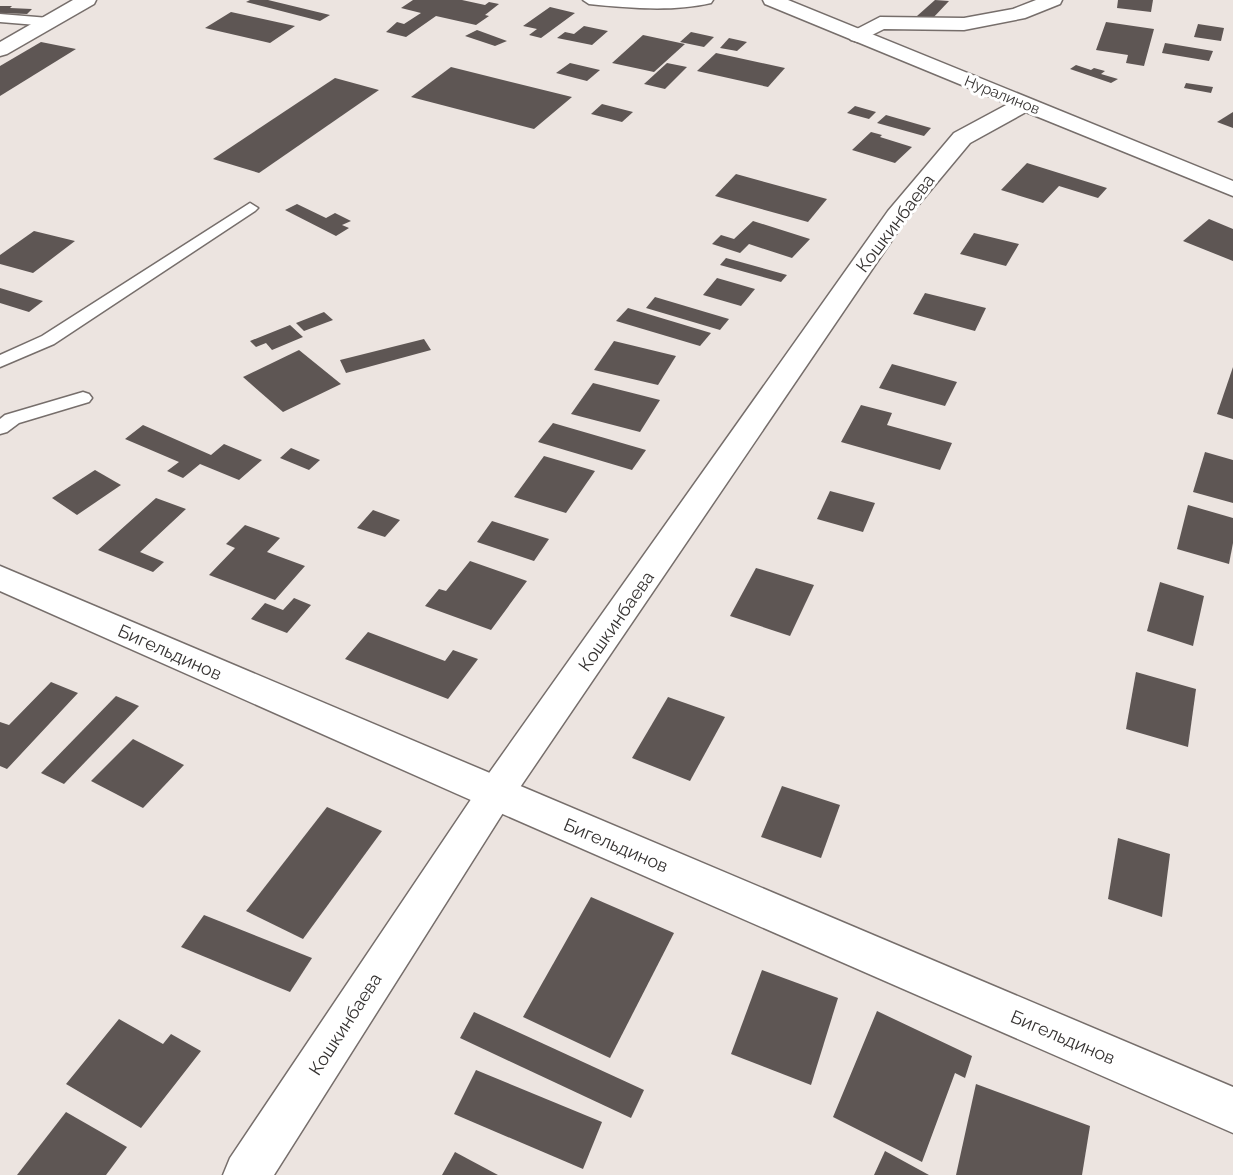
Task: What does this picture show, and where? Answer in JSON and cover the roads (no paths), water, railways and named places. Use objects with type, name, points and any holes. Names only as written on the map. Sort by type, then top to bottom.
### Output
[{"type":"main road","points":[[0,50],[87,0]]},
{"type":"main road","name":"Нуралинов","points":[[772,0],[1233,189]]},
{"type":"main road","points":[[858,36],[879,23],[964,24],[1018,14],[1053,0]]},
{"type":"main road","name":"Кошкинбаева","points":[[247,1175],[495,794],[896,216],[962,138],[1025,104]]},
{"type":"main road","name":"Бигельдинов","points":[[0,578],[495,794],[1233,1110]]},
{"type":"lane","points":[[590,0],[623,4],[670,5],[708,0]]},
{"type":"lane","points":[[0,18],[49,22]]},
{"type":"lane","points":[[0,362],[48,340],[250,208]]},
{"type":"lane","points":[[0,428],[12,419],[83,398]]}]
